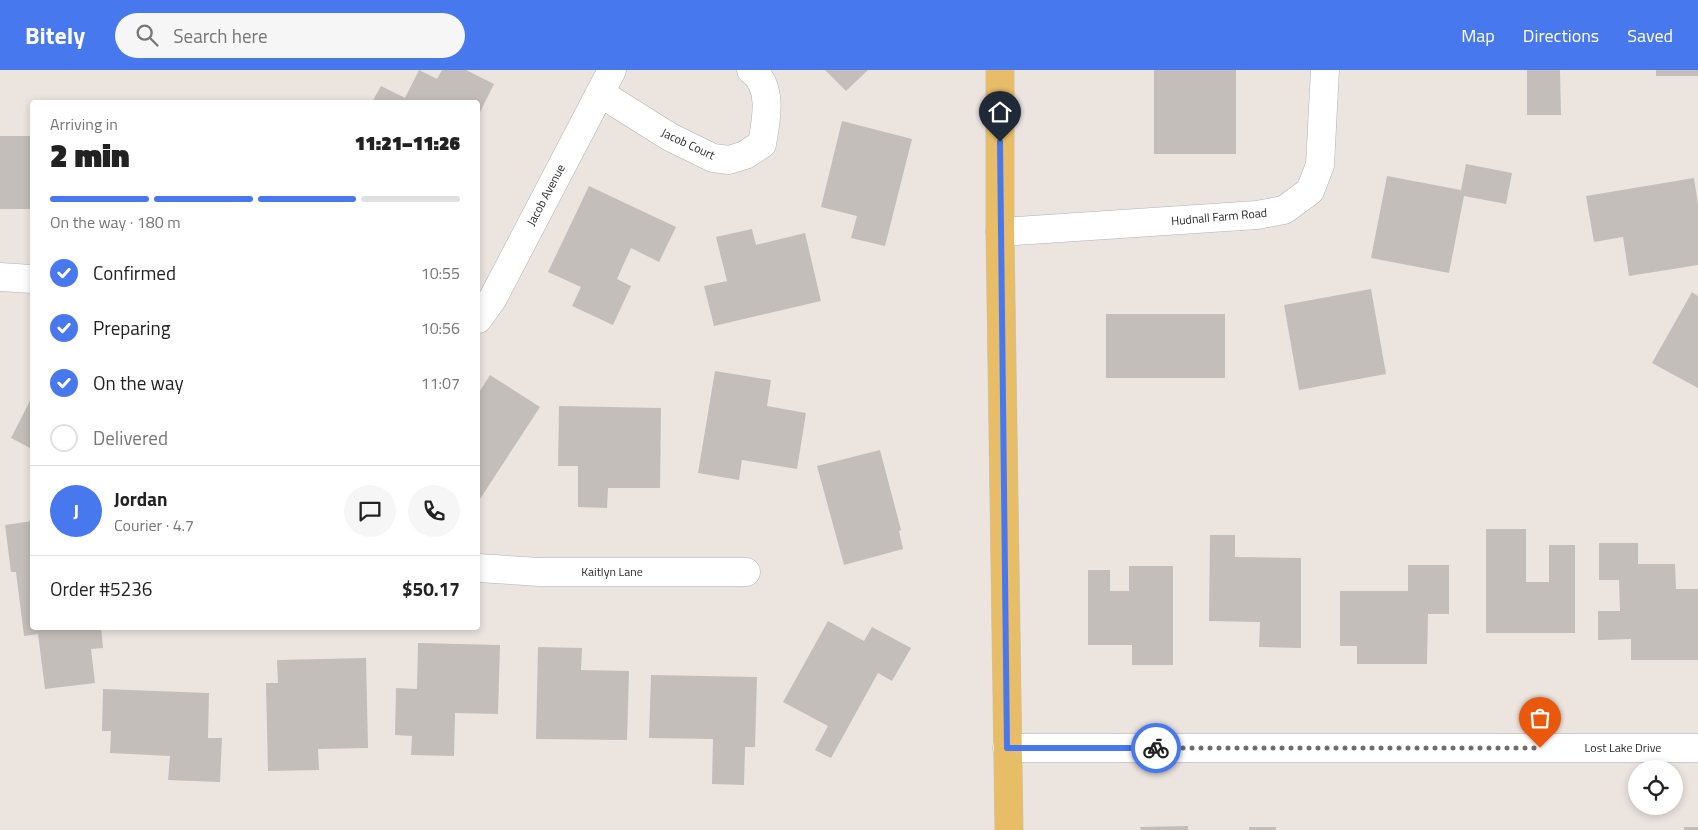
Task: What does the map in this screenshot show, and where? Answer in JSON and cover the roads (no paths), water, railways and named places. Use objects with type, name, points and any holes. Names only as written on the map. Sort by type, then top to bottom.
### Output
[{"type":"main road","points":[[1000,70],[1000,232],[1007,748],[1010,830]]},
{"type":"street","name":"Jacob Court","points":[[606,81],[670,137],[713,158],[729,160],[745,155],[762,144],[767,118],[767,96],[757,74],[752,70]]},
{"type":"street","name":"Hudnall Farm Road","points":[[1000,232],[1258,215],[1284,210],[1310,191],[1320,165],[1325,70]]},
{"type":"street","name":"Jacob Avenue","points":[[480,316],[492,298],[606,81]]},
{"type":"street","points":[[0,277],[30,279]]},
{"type":"street","name":"Kaitlyn Lane","points":[[480,568],[540,572],[746,572]]},
{"type":"street","name":"Lost Lake Drive","points":[[1007,748],[1698,748]]}]
